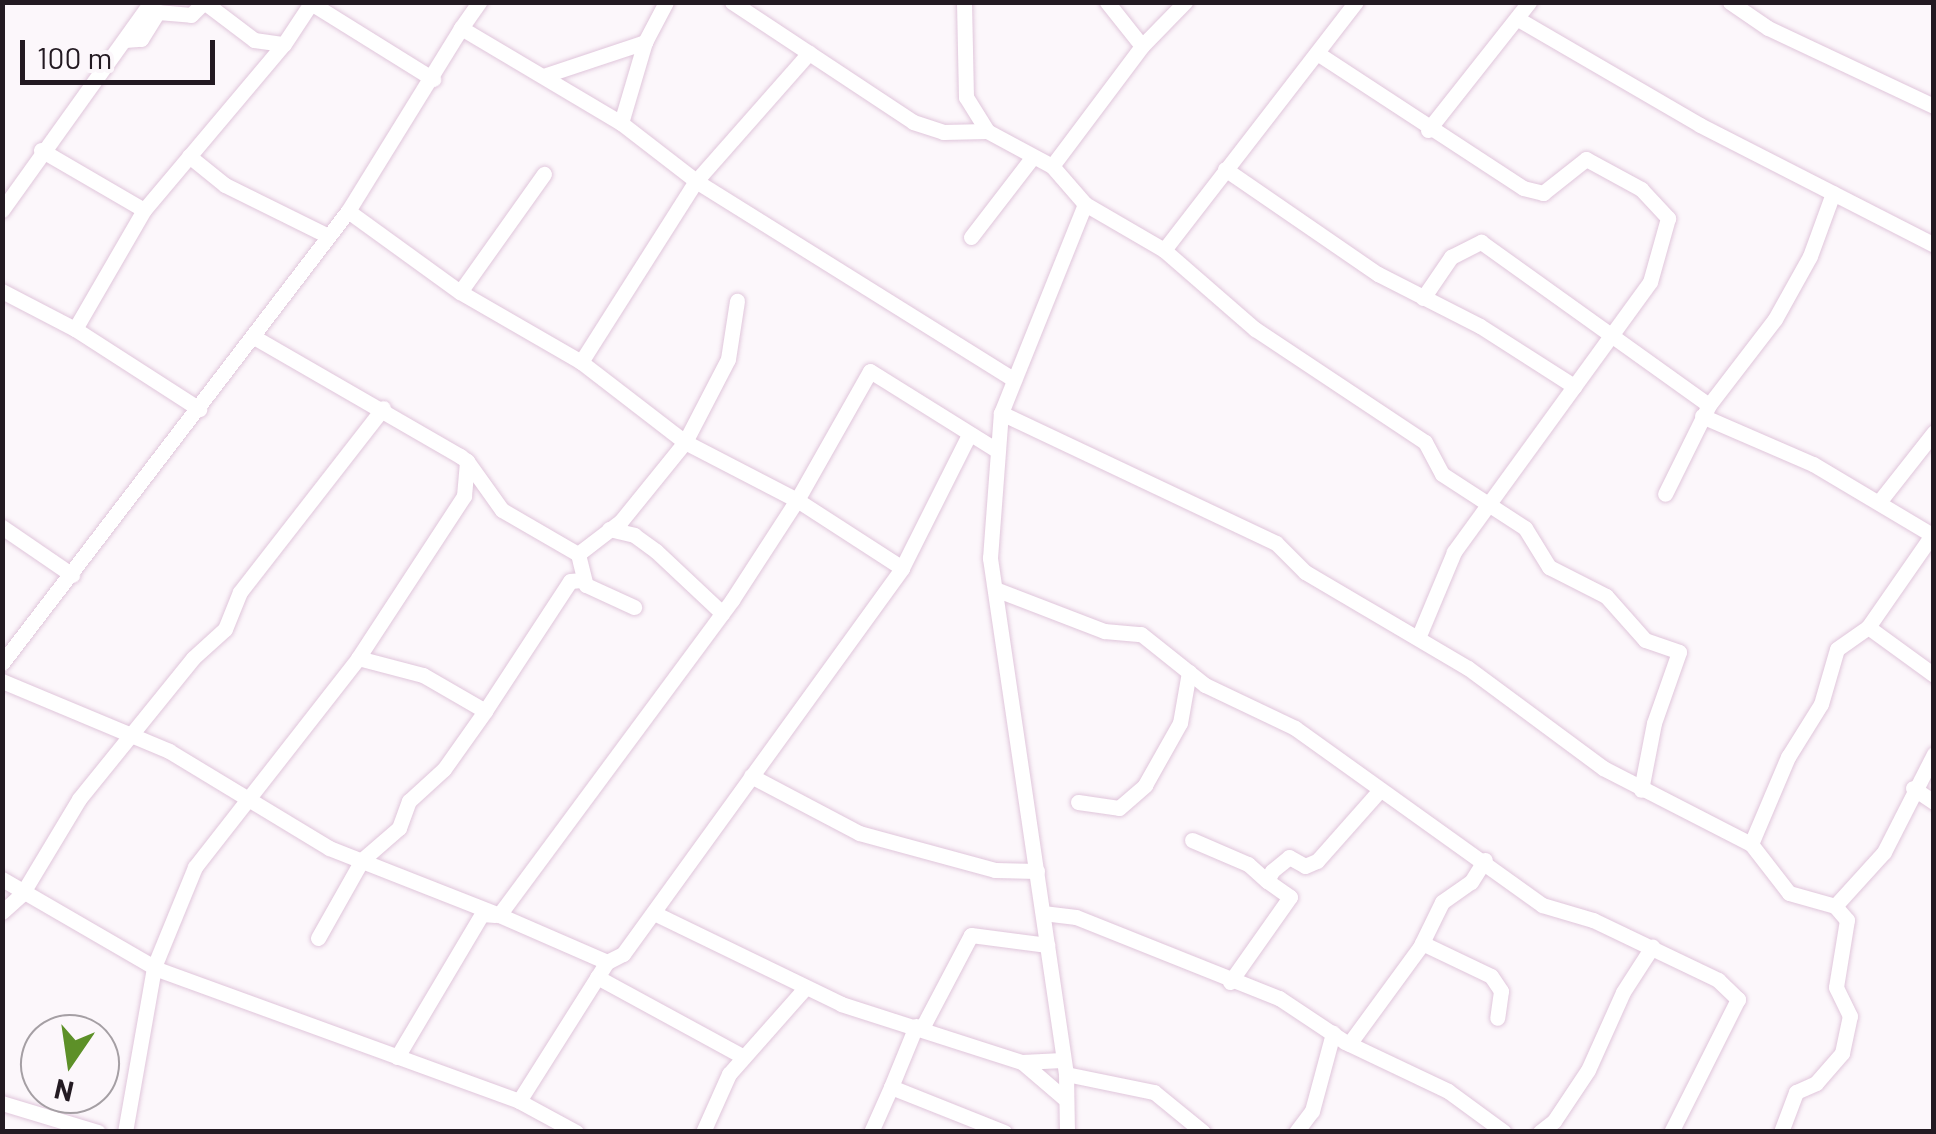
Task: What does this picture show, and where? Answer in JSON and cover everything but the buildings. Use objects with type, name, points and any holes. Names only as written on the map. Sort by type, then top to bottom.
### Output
[{"type":"street","points":[[2,210],[41,150],[152,2]]},
{"type":"street","points":[[126,40],[142,38],[158,12],[192,15],[204,2],[254,40],[284,44]]},
{"type":"street","points":[[75,329],[144,210],[284,44],[311,2],[433,79]]},
{"type":"street","points":[[2,663],[348,211],[479,2]]},
{"type":"street","points":[[621,123],[645,42],[666,2]]},
{"type":"street","points":[[732,2],[913,122],[943,132],[987,131]]},
{"type":"street","points":[[756,18],[767,2]]},
{"type":"street","points":[[964,2],[966,97],[987,131],[1031,159],[1052,166],[1085,204],[1164,250],[1255,329],[1425,442],[1442,474],[1525,528],[1549,567],[1606,596],[1645,640],[1679,652],[1654,723],[1642,790]]},
{"type":"street","points":[[1106,2],[1142,46]]},
{"type":"street","points":[[1052,166],[1142,46],[1185,2]]},
{"type":"street","points":[[1428,130],[1529,2]]},
{"type":"street","points":[[1730,2],[1768,28],[1934,106]]},
{"type":"street","points":[[1164,250],[1317,53],[1348,5]]},
{"type":"street","points":[[1518,19],[1700,126],[1934,245]]},
{"type":"street","points":[[461,28],[621,123],[696,181],[1014,380]]},
{"type":"street","points":[[544,76],[645,42]]},
{"type":"street","points":[[581,362],[696,181],[809,53]]},
{"type":"street","points":[[1317,53],[1428,130],[1523,188],[1543,192],[1586,159],[1653,198],[1668,218],[1650,282],[1488,507],[1434,590],[1418,638]]},
{"type":"street","points":[[41,150],[144,210]]},
{"type":"street","points":[[189,156],[225,185],[328,236]]},
{"type":"street","points":[[971,237],[1031,159]]},
{"type":"street","points":[[1225,169],[1423,298],[1574,386]]},
{"type":"street","points":[[460,292],[544,174]]},
{"type":"street","points":[[1665,494],[1706,411],[1775,319],[1810,256],[1833,193]]},
{"type":"street","points":[[1068,1132],[1064,1067],[1044,913],[995,589],[995,449],[1001,414],[1085,204]]},
{"type":"street","points":[[348,211],[460,292],[581,362],[685,442],[797,500],[902,568]]},
{"type":"street","points":[[1423,298],[1452,257],[1482,242],[1609,334],[1706,411],[1812,464],[1933,534],[1868,626],[1837,649],[1821,704],[1788,757],[1752,844]]},
{"type":"street","points":[[2,291],[75,329],[199,410]]},
{"type":"street","points":[[578,554],[609,529],[685,442],[728,358],[736,301]]},
{"type":"street","points":[[254,337],[383,408],[467,461],[502,510],[578,554]]},
{"type":"street","points":[[499,915],[722,613],[797,500],[870,371],[995,449]]},
{"type":"street","points":[[2,912],[22,894],[79,798],[134,737],[193,658],[225,629],[240,592],[383,408]]},
{"type":"street","points":[[1001,414],[1276,542],[1305,572],[1418,638],[1642,790],[1752,844],[1789,892],[1835,906],[1847,920],[1836,987],[1850,1016],[1842,1052],[1816,1083],[1796,1092],[1781,1132]]},
{"type":"street","points":[[1879,502],[1934,432]]},
{"type":"street","points":[[519,1101],[602,970],[623,954],[654,913],[902,568],[969,435]]},
{"type":"street","points":[[125,1132],[154,967],[195,867],[358,658],[460,511],[467,461]]},
{"type":"street","points":[[2,528],[72,575]]},
{"type":"street","points":[[609,529],[634,534],[656,550],[722,613]]},
{"type":"street","points":[[578,554],[582,580]]},
{"type":"street","points":[[318,938],[362,860],[399,828],[409,801],[444,769],[570,581],[582,580],[634,607]]},
{"type":"street","points":[[995,589],[1104,631],[1140,634],[1188,672],[1296,728],[1485,860],[1542,905],[1652,947],[1718,980],[1738,999],[1672,1132]]},
{"type":"street","points":[[1868,626],[1934,674]]},
{"type":"street","points":[[358,658],[423,675],[485,711]]},
{"type":"street","points":[[1078,802],[1119,808],[1145,784],[1180,723],[1188,672]]},
{"type":"street","points":[[2,681],[134,737],[250,797],[329,848],[499,915],[602,970],[744,1057]]},
{"type":"street","points":[[1835,906],[1884,852],[1913,788],[1934,754]]},
{"type":"street","points":[[751,776],[858,833],[995,870],[1037,872]]},
{"type":"street","points":[[1913,788],[1934,802]]},
{"type":"street","points":[[1267,881],[1289,858],[1305,866],[1317,861],[1380,790]]},
{"type":"street","points":[[1192,840],[1248,864],[1290,897],[1230,982]]},
{"type":"street","points":[[1349,1044],[1422,942],[1442,902],[1470,882],[1485,860]]},
{"type":"street","points":[[2,880],[154,967],[519,1101],[576,1132]]},
{"type":"street","points":[[654,913],[805,988],[1022,1062],[1064,1067],[1154,1092],[1203,1132]]},
{"type":"street","points":[[1044,913],[1076,917],[1230,982],[1279,998],[1349,1044],[1448,1092],[1504,1132]]},
{"type":"street","points":[[397,1057],[482,914],[499,915]]},
{"type":"street","points":[[871,1132],[919,1027],[972,935],[1048,945]]},
{"type":"street","points":[[1422,942],[1491,976],[1501,992],[1497,1018]]},
{"type":"street","points":[[1544,1131],[1588,1070],[1623,992],[1652,947]]},
{"type":"street","points":[[703,1132],[717,1095],[744,1057],[805,988]]},
{"type":"street","points":[[1296,1132],[1312,1111],[1332,1032]]},
{"type":"street","points":[[1022,1062],[1056,1085],[1067,1102]]},
{"type":"street","points":[[891,1087],[1004,1132]]},
{"type":"street","points":[[2,1102],[98,1132]]}]
